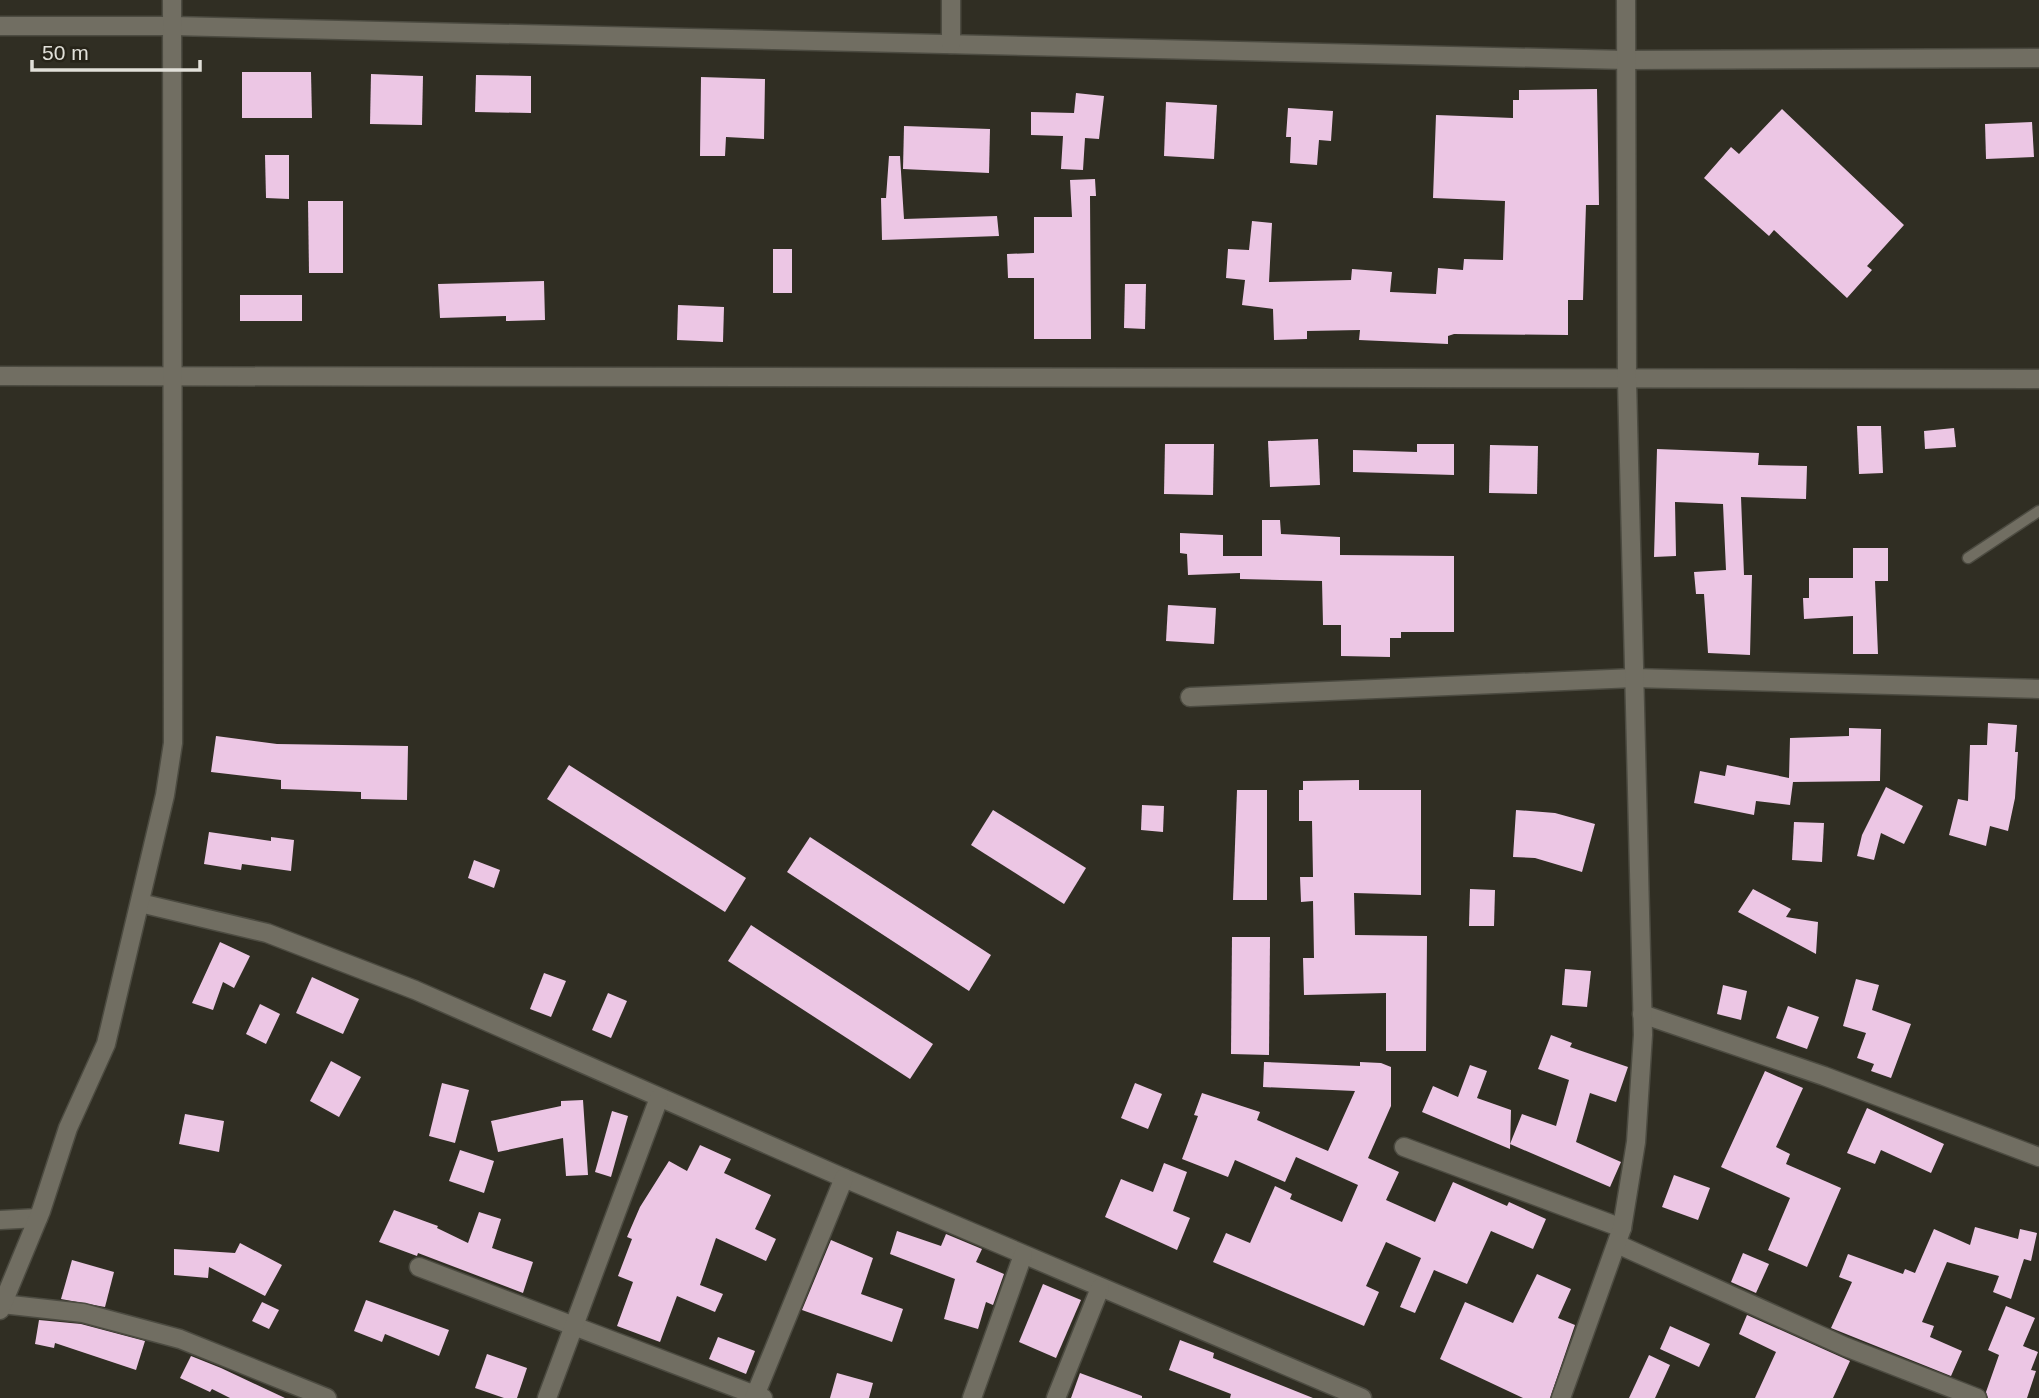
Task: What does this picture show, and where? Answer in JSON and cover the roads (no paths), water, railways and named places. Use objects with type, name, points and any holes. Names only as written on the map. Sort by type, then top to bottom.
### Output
[{"type":"street","points":[[172,0],[173,743],[140,903],[106,1044],[68,1128],[38,1218],[1,1307],[83,1313],[180,1339],[327,1398]]},
{"type":"street","points":[[951,0],[951,44]]},
{"type":"street","points":[[1561,1398],[1619,1236],[1636,1142],[1643,1014],[1627,380],[1626,0]]},
{"type":"street","points":[[0,26],[173,26],[1626,60],[2039,58]]},
{"type":"street","points":[[0,376],[173,374],[1627,380],[2039,379]]},
{"type":"street","points":[[1190,696],[1634,678],[2039,689]]},
{"type":"street","points":[[140,903],[267,933],[415,990],[1340,1394],[1362,1398]]},
{"type":"street","points":[[1643,1014],[1824,1076],[2039,1157]]},
{"type":"street","points":[[547,1398],[659,1098]]},
{"type":"street","points":[[1404,1147],[1619,1236],[1846,1347],[1977,1398]]},
{"type":"street","points":[[419,1267],[758,1397],[844,1178]]},
{"type":"street","points":[[0,1220],[38,1218]]},
{"type":"street","points":[[972,1398],[1023,1255]]},
{"type":"street","points":[[1056,1398],[1100,1288]]},
{"type":"lane","points":[[1968,558],[2039,511]]}]
